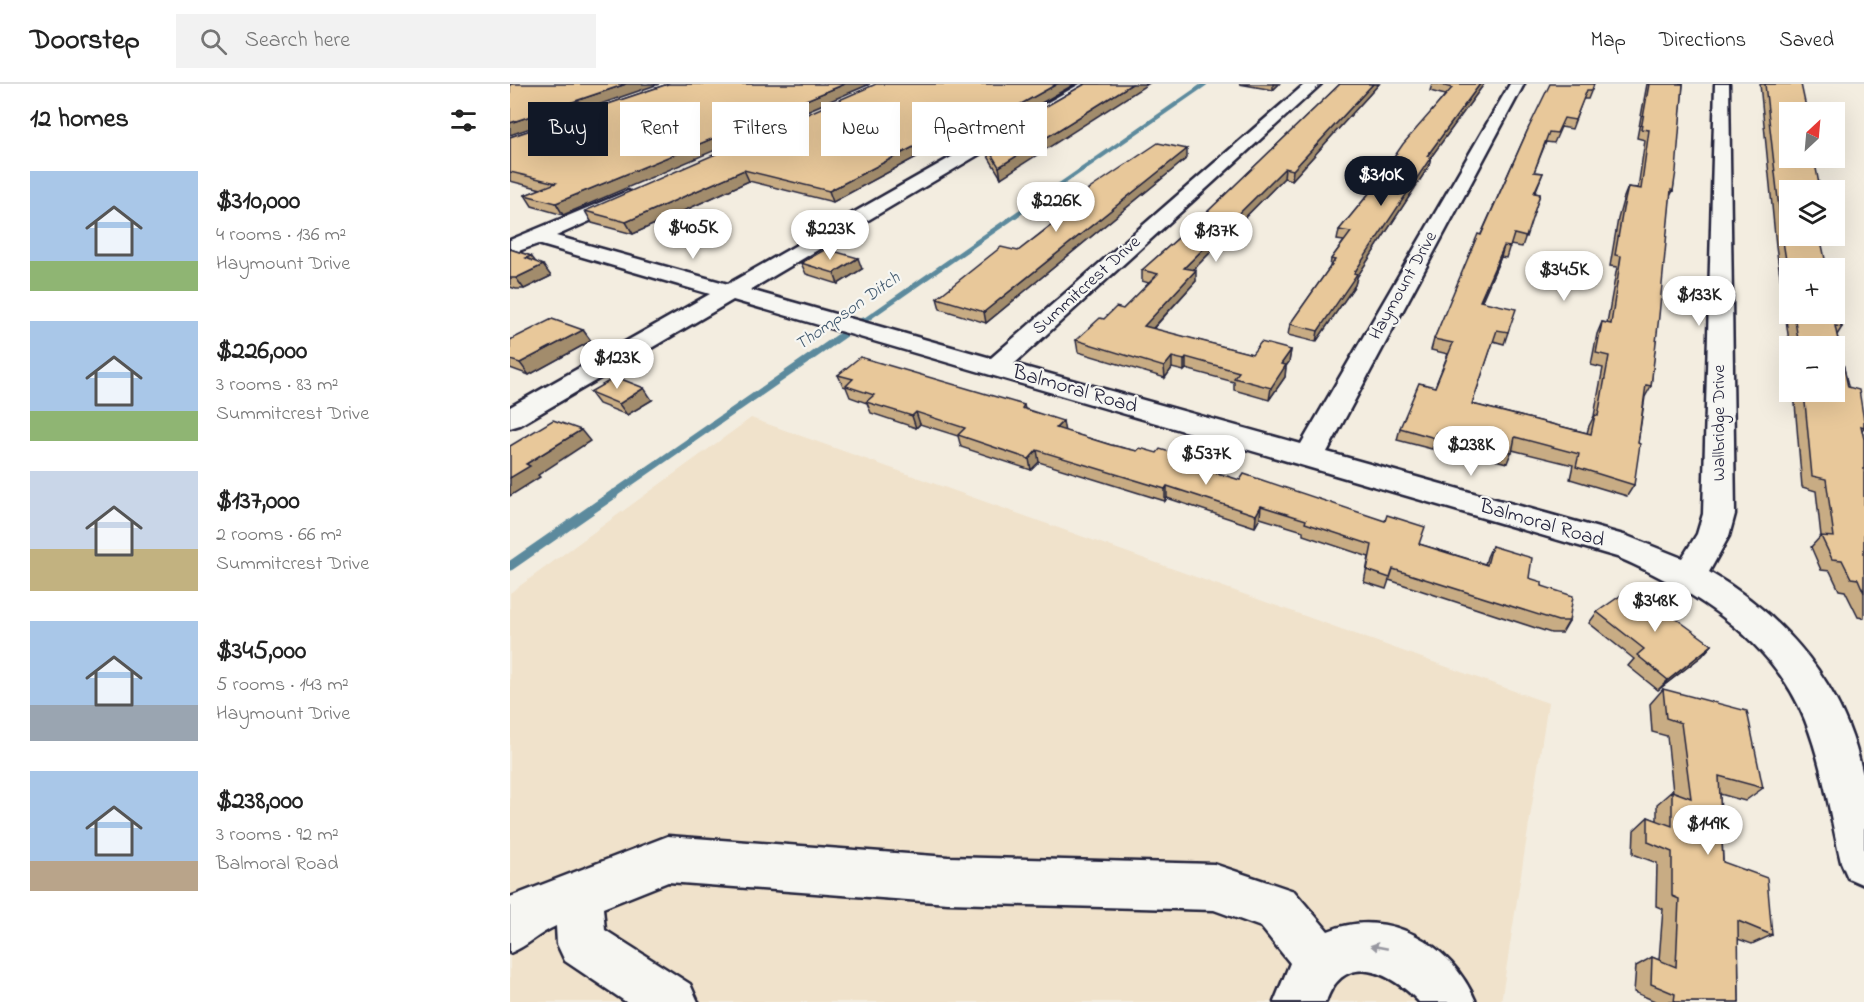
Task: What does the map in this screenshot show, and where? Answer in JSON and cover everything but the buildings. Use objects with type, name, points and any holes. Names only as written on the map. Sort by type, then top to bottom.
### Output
[{"type":"street","points":[[510,419],[1091,84]]},
{"type":"street","name":"Summitcrest Drive","points":[[995,368],[1314,84]]},
{"type":"street","name":"Haymount Drive","points":[[1308,457],[1517,84]]},
{"type":"street","name":"Wallbridge Drive","points":[[1689,574],[1713,536],[1719,514],[1722,84]]},
{"type":"street","points":[[510,248],[647,189]]},
{"type":"street","name":"Balmoral Road","points":[[537,237],[1627,548],[1689,574],[1715,590],[1753,620],[1795,666],[1811,692],[1829,733],[1864,862]]},
{"type":"street","points":[[515,917],[668,859],[948,880],[1214,887],[1277,908],[1310,982],[1340,950],[1362,945],[1386,948],[1409,958],[1430,975],[1450,1002]]},
{"type":"street","points":[[578,894],[582,944],[672,1002]]},
{"type":"shaded area","points":[[751,418],[1548,703],[1501,1002],[510,1002],[510,593]]},
{"type":"waterway","name":"Thompson Ditch","points":[[1054,189],[1205,84]]},
{"type":"waterway","name":"Thompson Ditch","points":[[861,323],[1056,187]]},
{"type":"waterway","name":"Thompson Ditch","points":[[612,495],[863,321]]},
{"type":"waterway","name":"Thompson Ditch","points":[[510,566],[614,494]]}]
